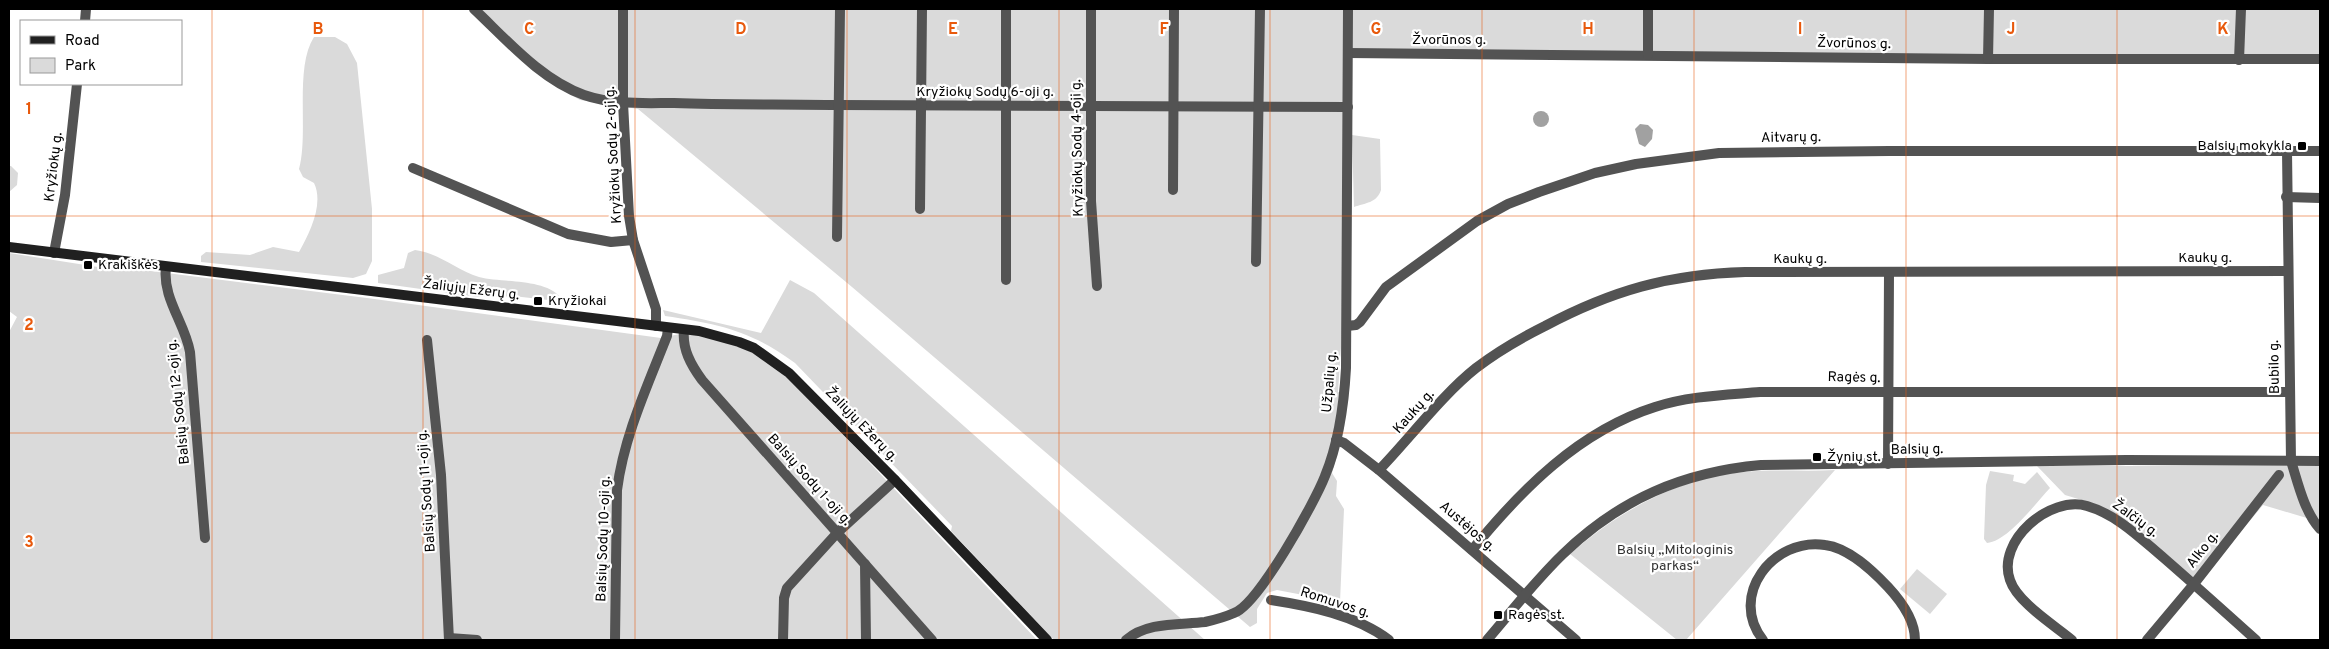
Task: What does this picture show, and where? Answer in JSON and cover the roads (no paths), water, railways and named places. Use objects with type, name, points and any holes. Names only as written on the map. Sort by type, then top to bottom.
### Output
[{"type":"main road","name":"Žaliųjų Ežerų g.","points":[[9,247],[656,326],[739,342],[771,358],[816,398],[1047,640]]},
{"type":"street","name":"Kryžiokų Sodų 6-oji g.","points":[[474,9],[528,59],[556,80],[584,95],[623,103],[1348,107]]},
{"type":"street","name":"Kryžiokų Sodų 2-oji g.","points":[[623,9],[623,103],[626,190],[633,240],[656,309],[656,326]]},
{"type":"street","points":[[837,237],[840,9]]},
{"type":"street","points":[[920,209],[922,9]]},
{"type":"street","points":[[1006,9],[1006,280]]},
{"type":"street","name":"Kryžiokų Sodų 4-oji g.","points":[[1091,9],[1091,201],[1097,286]]},
{"type":"street","points":[[1173,190],[1174,9]]},
{"type":"street","points":[[1256,262],[1260,9]]},
{"type":"street","name":"Užpalių g.","points":[[1126,640],[1136,631],[1160,626],[1207,621],[1237,612],[1256,595],[1312,502],[1325,476],[1336,440],[1345,388],[1347,326],[1348,9]]},
{"type":"street","points":[[1648,9],[1648,55]]},
{"type":"street","points":[[1988,59],[1989,9]]},
{"type":"street","points":[[2240,60],[2241,9]]},
{"type":"street","name":"Žvorūnos g.","points":[[1348,53],[1988,59],[2320,59]]},
{"type":"street","name":"Kryžiokų g.","points":[[54,253],[65,195],[77,85]]},
{"type":"street","name":"Aitvarų g.","points":[[1347,326],[1354,326],[1360,322],[1386,287],[1477,221],[1508,204],[1539,192],[1595,173],[1636,164],[1728,153],[1889,151],[2286,152]]},
{"type":"street","points":[[2286,152],[2320,151]]},
{"type":"street","name":"Bubilo g.","points":[[2286,152],[2291,460],[2312,519],[2320,529]]},
{"type":"street","points":[[413,168],[568,234],[611,242],[633,240]]},
{"type":"street","points":[[2286,198],[2320,198]]},
{"type":"street","name":"Balsių Sodų 12-oji g.","points":[[166,267],[165,283],[167,293],[188,336],[205,538]]},
{"type":"street","name":"Kaukų g.","points":[[1380,470],[1453,390],[1476,368],[1525,336],[1579,308],[1612,295],[1668,279],[1716,272],[2287,271]]},
{"type":"street","points":[[1888,464],[1890,392],[1889,273]]},
{"type":"street","name":"Balsių Sodų 10-oji g.","points":[[615,640],[617,490],[620,466],[630,430],[668,328]]},
{"type":"street","name":"Balsių Sodų 1-oji g.","points":[[684,330],[684,342],[689,360],[702,380],[932,640]]},
{"type":"street","name":"Balsių Sodų 11-oji g.","points":[[427,340],[441,475],[449,639]]},
{"type":"street","name":"Ragės g.","points":[[1472,550],[1518,499],[1571,450],[1614,424],[1637,414],[1675,402],[1731,394],[1789,392],[2289,392]]},
{"type":"street","name":"Austėjos g.","points":[[1336,440],[1380,470],[1576,640]]},
{"type":"street","name":"Balsių g.","points":[[1487,640],[1562,555],[1594,528],[1634,501],[1680,480],[1704,473],[1761,465],[2127,460],[2320,461]]},
{"type":"street","name":"Alko g.","points":[[2147,640],[2194,584],[2279,474]]},
{"type":"street","points":[[783,640],[784,598],[787,588],[838,532],[895,480]]},
{"type":"street","name":"Žalčių g.","points":[[2072,640],[2025,601],[2015,590],[2007,570],[2012,548],[2017,538],[2033,523],[2054,509],[2069,505],[2085,505],[2110,516],[2128,528],[2256,640]]},
{"type":"street","points":[[1763,640],[1757,632],[1753,621],[1751,595],[1755,581],[1778,556],[1799,547],[1814,545],[1825,545],[1839,549],[1878,576],[1903,605],[1911,622],[1915,640]]},
{"type":"street","points":[[865,564],[866,640]]},
{"type":"street","name":"Romuvos g.","points":[[1270,600],[1291,603],[1353,620],[1389,640]]},
{"type":"street","points":[[449,639],[477,640]]},
{"type":"place","name":"Balsių mokykla","points":[[2302,146]]},
{"type":"place","name":"Krakiškės","points":[[88,265]]},
{"type":"place","name":"Kryžiokai","points":[[538,301]]},
{"type":"place","name":"Žynių st.","points":[[1817,457]]},
{"type":"place","name":"Ragės st.","points":[[1498,615]]},
{"type":"park label","name":"Balsių „Mitologinis parkas“","points":[[1675,558]]}]
